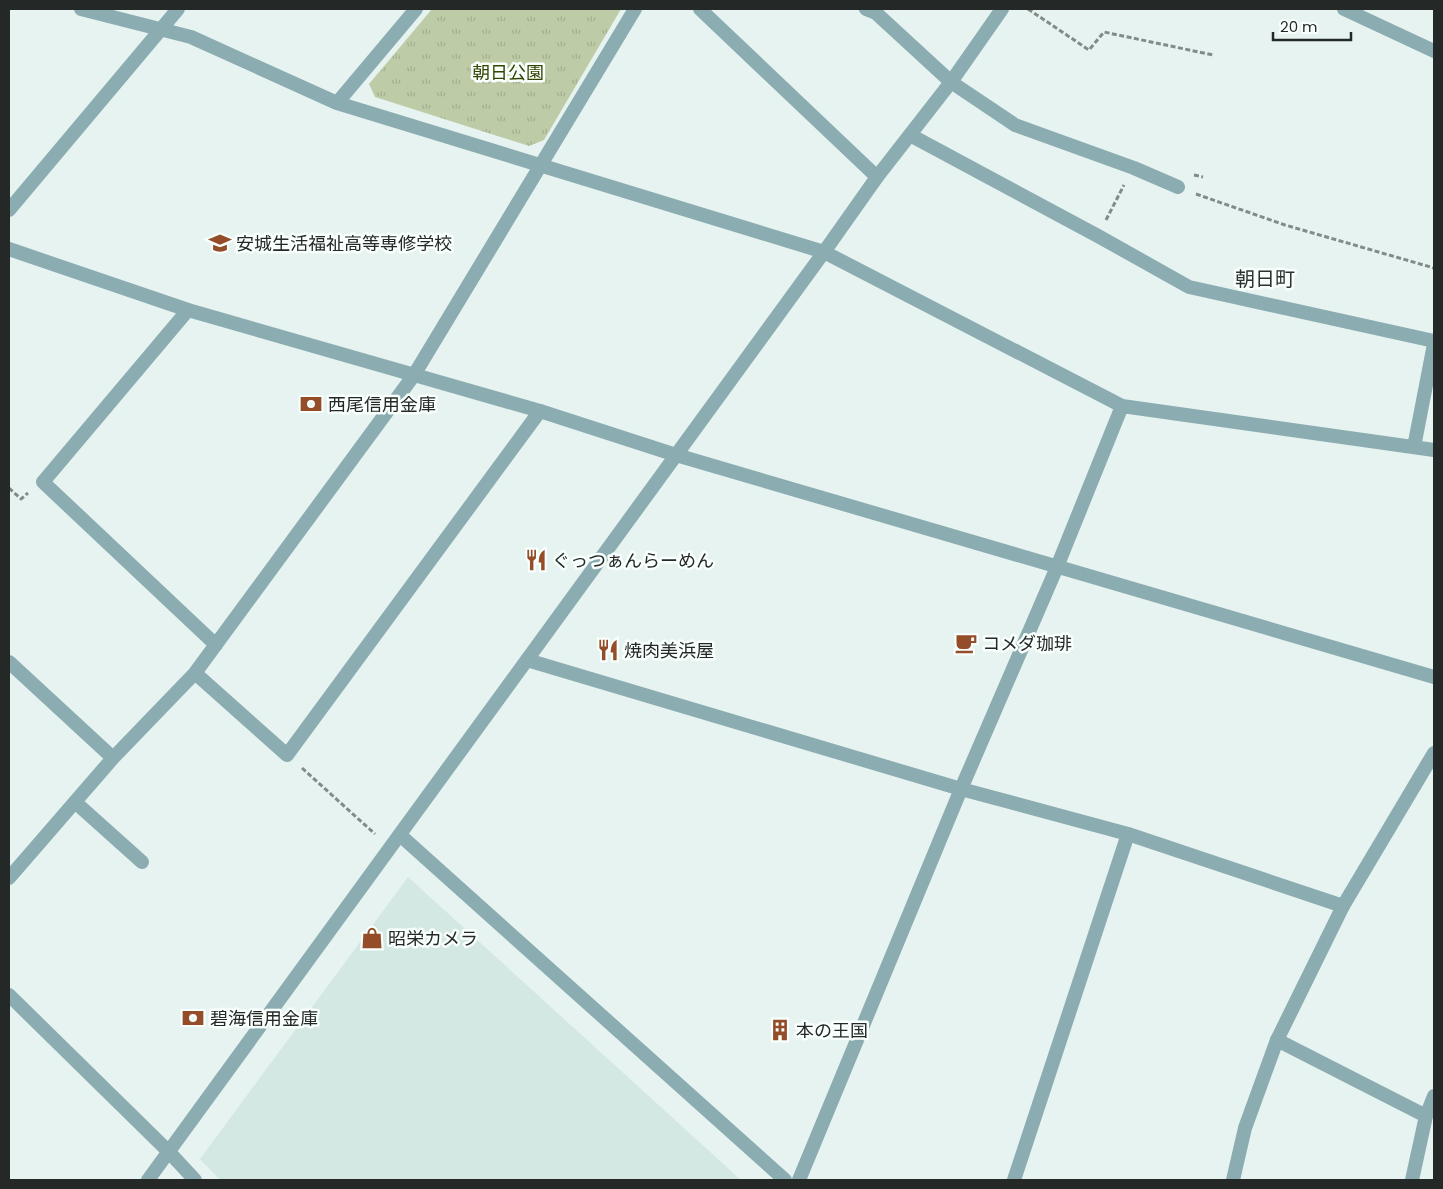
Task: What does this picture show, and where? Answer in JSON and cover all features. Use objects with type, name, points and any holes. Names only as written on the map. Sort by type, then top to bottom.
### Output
[{"type":"street","points":[[81,9],[191,37],[336,102],[824,252],[1122,406],[1434,450]]},
{"type":"street","points":[[9,210],[178,9]]},
{"type":"street","points":[[336,102],[416,9]]},
{"type":"street","points":[[9,878],[113,758],[195,673],[414,375],[635,9]]},
{"type":"street","points":[[700,9],[877,177]]},
{"type":"street","points":[[866,9],[876,13],[951,82],[1015,125],[1134,168],[1178,187]]},
{"type":"street","points":[[148,1180],[877,177],[951,82],[1002,9]]},
{"type":"street","points":[[1344,9],[1434,51]]},
{"type":"street","points":[[910,135],[1189,287],[1434,343],[1414,447]]},
{"type":"street","points":[[9,249],[188,310],[540,411],[676,455],[1434,677]]},
{"type":"street","points":[[188,310],[43,482],[216,645]]},
{"type":"street","points":[[799,1180],[961,789],[1057,567],[1122,406]]},
{"type":"street","points":[[195,673],[286,755],[540,411]]},
{"type":"street","points":[[527,660],[961,789],[1128,834],[1343,906]]},
{"type":"street","points":[[9,662],[113,758]]},
{"type":"street","points":[[1232,1180],[1245,1128],[1277,1040],[1343,906],[1434,753]]},
{"type":"street","points":[[74,802],[142,862]]},
{"type":"street","points":[[1014,1180],[1128,834]]},
{"type":"street","points":[[400,835],[785,1180]]},
{"type":"street","points":[[9,995],[195,1180]]},
{"type":"street","points":[[1277,1040],[1426,1116]]},
{"type":"street","points":[[1412,1180],[1426,1116],[1434,1096]]},
{"type":"path","points":[[1028,9],[1089,50],[1104,32],[1213,55]]},
{"type":"path","points":[[1098,236],[1134,168]]},
{"type":"path","points":[[1178,187],[1285,225],[1434,268]]},
{"type":"path","points":[[286,755],[391,848]]},
{"type":"shaded area","points":[[408,877],[741,1180],[220,1180],[200,1159]]},
{"type":"green space","name":"朝日公園","points":[[432,9],[621,9],[544,140],[529,146],[375,97],[369,84]]},
{"type":"place","name":"安城生活福祉高等専修学校","points":[[220,243]]},
{"type":"place","name":"西尾信用金庫","points":[[311,404]]},
{"type":"place","name":"ぐっつぁんらーめん","points":[[536,560]]},
{"type":"place","name":"コメダ珈琲","points":[[966,643]]},
{"type":"place","name":"焼肉美浜屋","points":[[608,650]]},
{"type":"place","name":"昭栄カメラ","points":[[372,938]]},
{"type":"place","name":"碧海信用金庫","points":[[193,1018]]},
{"type":"place","name":"本の王国","points":[[780,1030]]},
{"type":"district","name":"朝日町","points":[[1265,279]]}]
